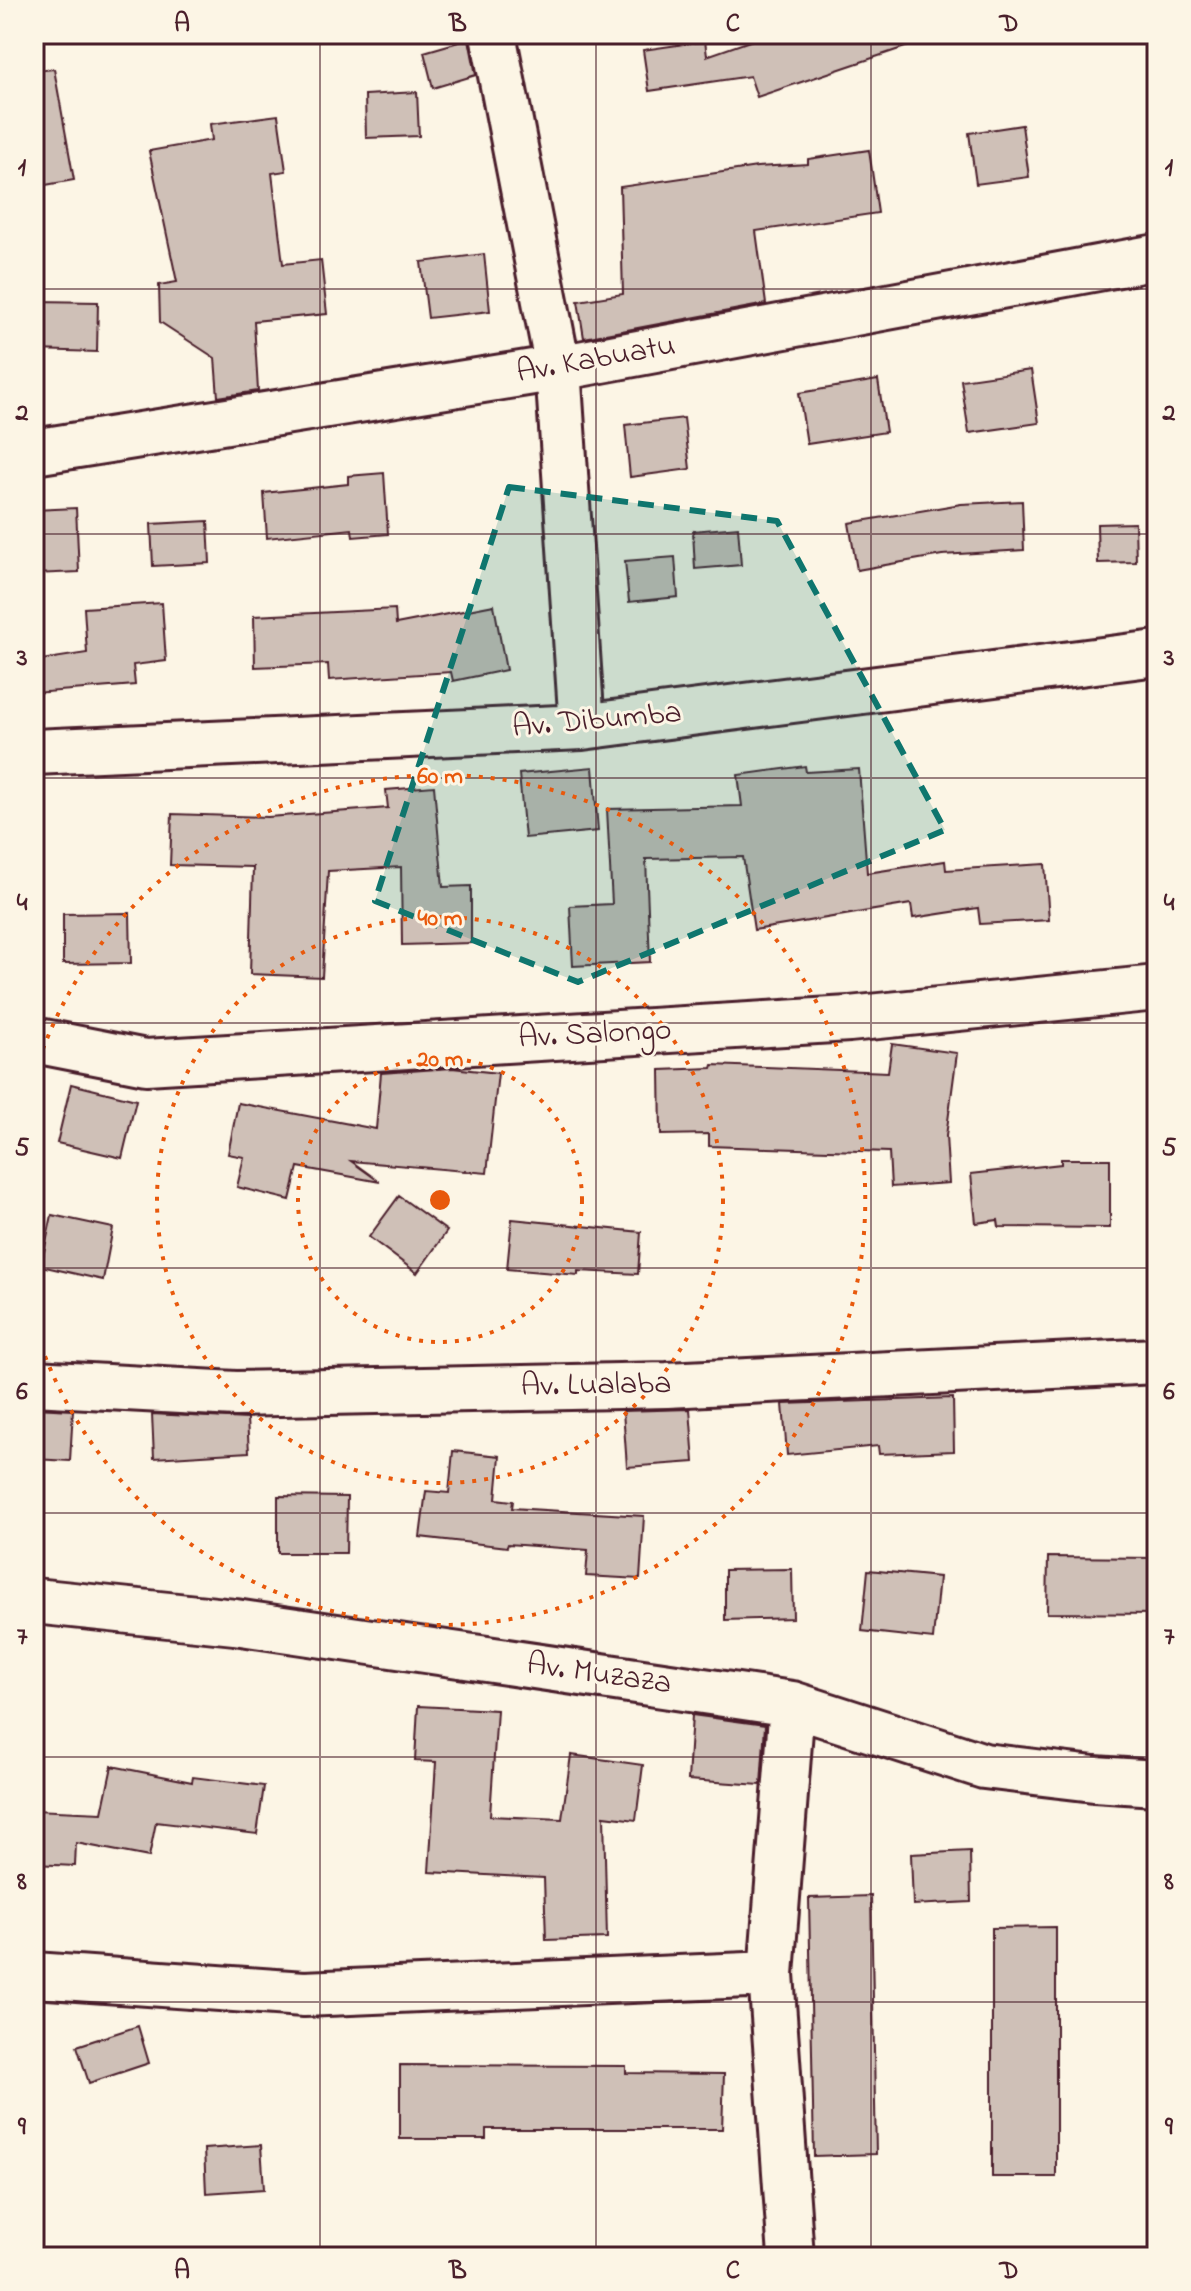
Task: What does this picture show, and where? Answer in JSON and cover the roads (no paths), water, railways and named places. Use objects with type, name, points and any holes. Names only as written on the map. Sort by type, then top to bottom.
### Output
[{"type":"street","points":[[493,34],[558,368],[582,727]]},
{"type":"street","name":"Av. Kabuatu","points":[[34,452],[558,368],[1157,257]]},
{"type":"street","name":"Av. Dibumba","points":[[34,752],[582,727],[1157,653]]},
{"type":"street","name":"Av. Salongo","points":[[34,1040],[146,1062],[849,1019],[1157,988]]},
{"type":"street","name":"Av. Lualaba","points":[[34,1383],[236,1394],[651,1386],[1157,1361]]},
{"type":"street","name":"Av. Muzaza","points":[[34,1601],[235,1622],[792,1704],[984,1766],[1157,1783]]},
{"type":"street","points":[[791,2257],[771,1974],[792,1704]]},
{"type":"street","points":[[34,1975],[304,1994],[771,1974]]}]
